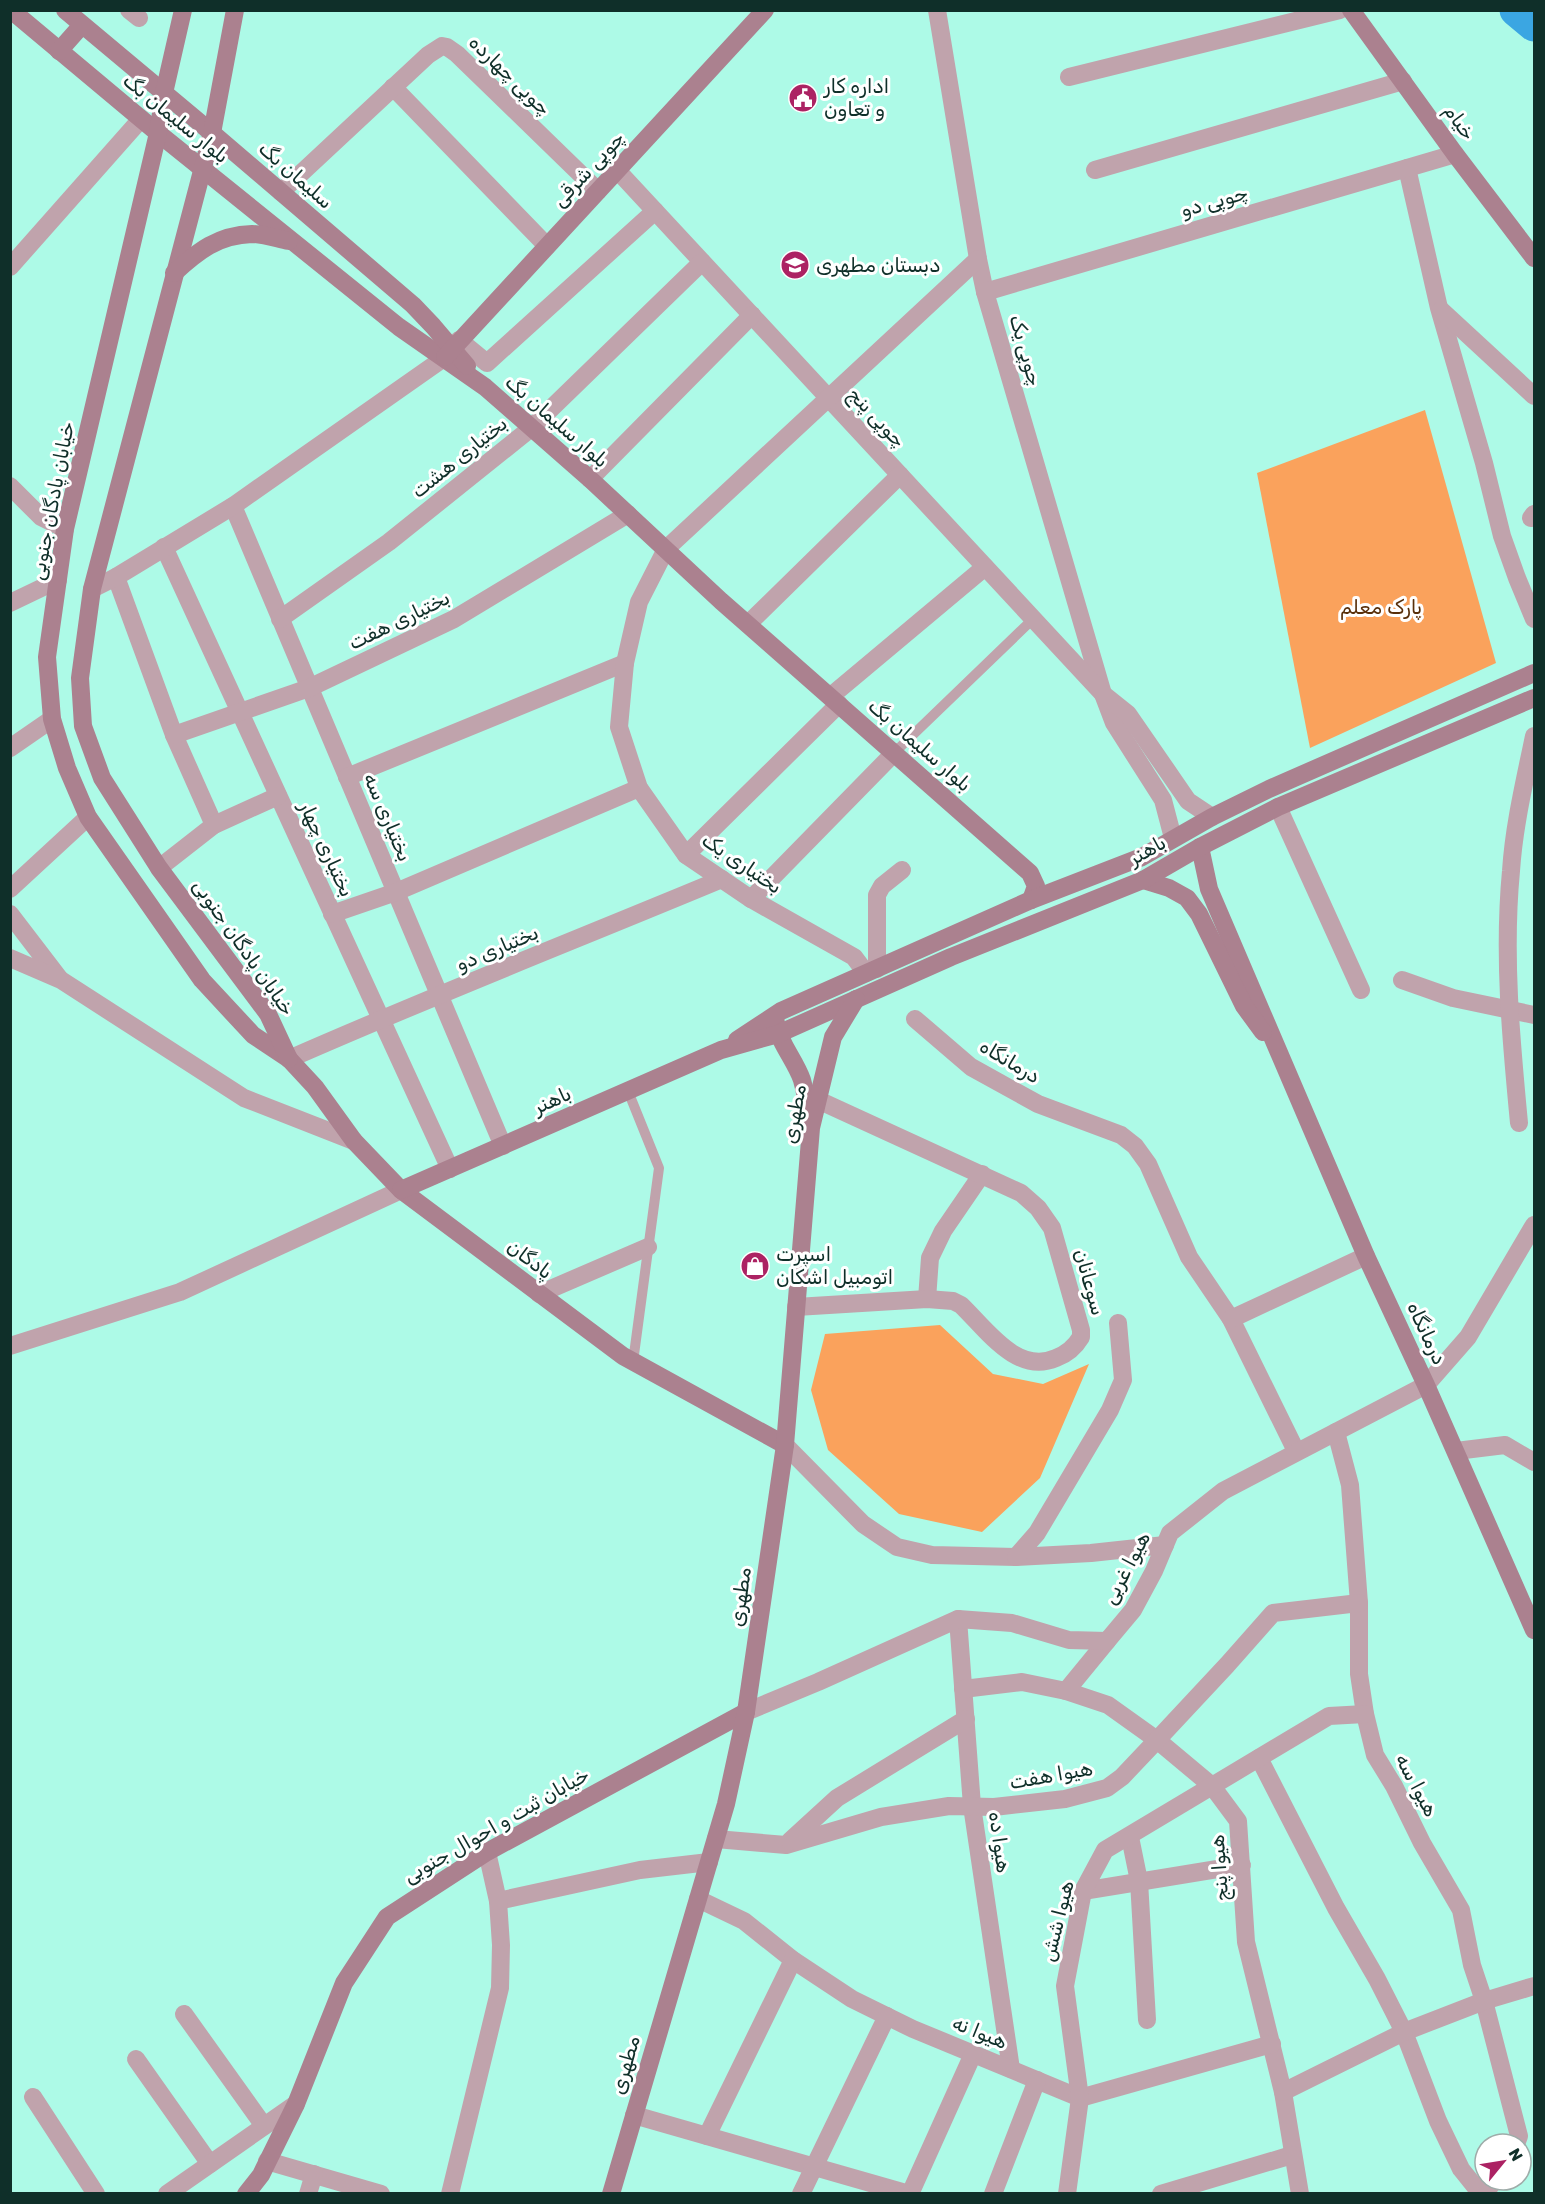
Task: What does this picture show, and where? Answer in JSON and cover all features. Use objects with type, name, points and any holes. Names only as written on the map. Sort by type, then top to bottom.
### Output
[{"type":"main road","name":"بلوار سلیمان بگ","points":[[10,10],[158,133],[399,327],[452,349],[485,387],[530,429],[590,479],[748,624],[1030,873],[1036,886],[1030,900]]},
{"type":"main road","name":"سلیمان بگ","points":[[65,10],[413,305],[452,349]]},
{"type":"main road","name":"خیابان پادگان جنوبی","points":[[183,10],[164,93],[158,133],[65,529],[47,657],[52,719],[67,768],[88,817],[202,980],[253,1035],[289,1059]]},
{"type":"main road","name":"خیابان پادگان جنوبی","points":[[235,10],[212,133],[92,589],[80,678],[83,726],[102,778],[159,868],[268,1014],[289,1059]]},
{"type":"main road","name":"چوپی شرقی","points":[[452,349],[765,10]]},
{"type":"main road","name":"خیام","points":[[1351,10],[1455,154],[1534,258]]},
{"type":"main road","points":[[60,51],[82,25]]},
{"type":"main road","points":[[174,273],[200,249],[228,238],[254,234],[294,242]]},
{"type":"main road","name":"باهنر","points":[[401,1190],[720,1050],[781,1011],[1030,900],[1142,857],[1212,817],[1269,789],[1534,673]]},
{"type":"main road","name":"باهنر","points":[[720,1050],[778,1034],[951,957],[1143,880],[1200,847],[1278,807],[1534,698]]},
{"type":"main road","points":[[1509,709],[1534,704]]},
{"type":"main road","name":"درمانگاه","points":[[1200,847],[1209,889],[1366,1256],[1456,1451],[1534,1630]]},
{"type":"main road","name":"درمانگاه","points":[[1143,880],[1169,888],[1187,898],[1199,914],[1244,1006],[1281,1055]]},
{"type":"main road","name":"مطهری","points":[[611,2193],[726,1804],[746,1712],[784,1445],[811,1128],[833,1037],[856,999]]},
{"type":"main road","points":[[781,1011],[776,1022],[778,1034],[802,1080],[811,1128]]},
{"type":"main road","name":"پادگان","points":[[289,1059],[315,1087],[354,1141],[401,1190],[622,1356],[784,1445]]},
{"type":"main road","name":"خیابان ثبت و احوال جنوبی","points":[[246,2193],[261,2175],[296,2104],[344,1983],[387,1917],[487,1852],[746,1712]]},
{"type":"street","name":"چوپی یک","points":[[937,10],[985,292],[1103,694],[1114,723],[1163,800],[1173,838]]},
{"type":"street","points":[[1069,76],[1340,10]]},
{"type":"street","name":"چوپی چهارده","points":[[281,192],[436,48],[442,46],[457,54],[598,192]]},
{"type":"street","points":[[1095,170],[1402,81]]},
{"type":"street","points":[[393,87],[547,246]]},
{"type":"street","points":[[10,267],[141,119]]},
{"type":"street","name":"چوپی دو","points":[[985,292],[1455,154]]},
{"type":"street","points":[[1407,168],[1440,308],[1502,536],[1534,620]]},
{"type":"street","name":"چوپی پنج","points":[[617,170],[1103,694]]},
{"type":"street","points":[[92,589],[116,577],[232,506],[452,349],[487,363],[655,211]]},
{"type":"street","points":[[666,549],[978,259]]},
{"type":"street","name":"بختیاری هشت","points":[[280,619],[389,542],[530,429],[702,262]]},
{"type":"street","points":[[1440,308],[1534,396]]},
{"type":"street","points":[[590,479],[752,315]]},
{"type":"street","points":[[748,624],[900,475]]},
{"type":"street","points":[[10,486],[41,517],[65,529]]},
{"type":"street","name":"بختیاری سه","points":[[232,506],[503,1146]]},
{"type":"street","name":"بختیاری هفت","points":[[174,735],[309,688],[454,619],[628,514]]},
{"type":"street","name":"بختیاری چهار","points":[[164,547],[450,1169]]},
{"type":"street","name":"بختیاری یک","points":[[666,549],[639,602],[626,663],[619,728],[639,788],[686,855],[751,899],[854,957],[872,971]]},
{"type":"street","points":[[686,855],[757,788],[835,700],[985,567]]},
{"type":"street","points":[[116,577],[174,735],[214,825]]},
{"type":"street","points":[[10,603],[58,580]]},
{"type":"street","points":[[347,777],[626,663]]},
{"type":"street","points":[[1103,694],[1128,714],[1188,801],[1212,817]]},
{"type":"street","points":[[10,748],[52,719]]},
{"type":"street","points":[[1519,1123],[1508,1008],[1510,871],[1518,814],[1534,736]]},
{"type":"street","points":[[751,899],[895,752]]},
{"type":"street","points":[[332,914],[396,892],[639,788]]},
{"type":"street","points":[[159,868],[214,825],[278,796]]},
{"type":"street","points":[[1278,807],[1361,990]]},
{"type":"street","points":[[10,890],[88,817]]},
{"type":"street","points":[[872,971],[877,895],[882,886],[902,870]]},
{"type":"street","name":"بختیاری دو","points":[[289,1059],[722,879]]},
{"type":"street","points":[[10,914],[61,980]]},
{"type":"street","points":[[10,958],[61,980],[244,1098],[354,1141]]},
{"type":"street","points":[[1402,980],[1453,998],[1534,1015]]},
{"type":"street","name":"درمانگاه","points":[[915,1019],[971,1066],[1038,1104],[1121,1135],[1135,1146],[1148,1164],[1189,1257],[1231,1319],[1296,1451]]},
{"type":"street","name":"سوعانان","points":[[796,1307],[927,1299],[953,1300],[961,1305],[1007,1351],[1029,1362],[1047,1362],[1065,1355],[1081,1337],[1052,1228],[1038,1208],[1021,1193],[818,1100]]},
{"type":"street","points":[[927,1299],[930,1257],[943,1231],[982,1174]]},
{"type":"street","points":[[10,1346],[180,1292],[401,1190]]},
{"type":"street","points":[[1426,1385],[1468,1338],[1534,1225]]},
{"type":"street","points":[[539,1293],[648,1247]]},
{"type":"street","points":[[1231,1319],[1366,1256]]},
{"type":"street","points":[[1017,1557],[1037,1533],[1110,1410],[1123,1380],[1118,1323]]},
{"type":"street","name":"هیوا غربی","points":[[1066,1691],[1133,1610],[1154,1571],[1170,1533],[1223,1491],[1426,1385]]},
{"type":"street","name":"هیوا سه","points":[[1336,1432],[1350,1485],[1359,1603],[1359,1674],[1365,1714],[1375,1755],[1461,1910],[1472,1965],[1522,2132]]},
{"type":"street","points":[[784,1445],[863,1524],[897,1547],[932,1555],[1017,1557],[1091,1553],[1165,1545]]},
{"type":"street","points":[[1456,1451],[1506,1445],[1534,1462]]},
{"type":"street","name":"هیوا هفت","points":[[716,1839],[786,1845],[881,1817],[949,1806],[994,1807],[1065,1799],[1107,1788],[1122,1777],[1273,1613],[1359,1603]]},
{"type":"street","points":[[746,1712],[958,1619],[1012,1623],[1069,1640],[1107,1641]]},
{"type":"street","name":"هیوا ده","points":[[958,1619],[972,1806],[1011,2069]]},
{"type":"street","name":"هیوا پنج","points":[[963,1689],[1022,1682],[1066,1691],[1108,1705],[1156,1740],[1212,1786],[1238,1821],[1246,1942],[1283,2092],[1300,2193]]},
{"type":"street","name":"هیوا شش","points":[[1066,2193],[1080,2098],[1065,1986],[1083,1892],[1105,1850],[1329,1716],[1365,1714]]},
{"type":"street","points":[[786,1845],[837,1798],[966,1719]]},
{"type":"street","points":[[1259,1758],[1335,1908],[1377,1979],[1404,2032],[1438,2121],[1461,2169],[1482,2193]]},
{"type":"street","points":[[1130,1837],[1139,1881],[1147,2020]]},
{"type":"street","points":[[450,2193],[500,1988],[501,1945],[498,1901],[487,1852]]},
{"type":"street","points":[[498,1901],[640,1870],[709,1862]]},
{"type":"street","points":[[1083,1892],[1242,1865]]},
{"type":"street","name":"هیوا نه","points":[[698,1899],[744,1922],[793,1960],[852,1999],[973,2054],[1080,2098]]},
{"type":"street","points":[[707,2136],[793,1960]]},
{"type":"street","points":[[1283,2092],[1404,2032],[1484,2001],[1534,1986]]},
{"type":"street","points":[[184,2014],[264,2126]]},
{"type":"street","points":[[801,2193],[887,2016]]},
{"type":"street","points":[[1080,2098],[1272,2044]]},
{"type":"street","points":[[634,2115],[909,2193],[973,2054]]},
{"type":"street","points":[[136,2059],[210,2164]]},
{"type":"street","points":[[993,2193],[1037,2080]]},
{"type":"street","points":[[33,2097],[96,2193]]},
{"type":"street","points":[[167,2193],[296,2104]]},
{"type":"street","points":[[1161,2193],[1292,2155]]},
{"type":"street","points":[[267,2161],[381,2193]]},
{"type":"street","points":[[308,2193],[314,2174]]},
{"type":"lane","points":[[895,752],[1034,619]]},
{"type":"lane","points":[[628,1091],[659,1168],[633,1362]]},
{"type":"green space","name":"پارک معلم","points":[[1425,410],[1496,663],[1310,748],[1257,473]]},
{"type":"green space","points":[[940,1325],[993,1374],[1043,1384],[1089,1364],[1040,1478],[982,1532],[899,1514],[828,1450],[811,1390],[825,1334]]},
{"type":"waterway","points":[[1516,10],[1534,25]]},
{"type":"place","name":"اداره کار و تعاون","points":[[803,98]]},
{"type":"place","name":"دبستان مطهری","points":[[795,265]]},
{"type":"place","name":"اسپرت اتومبیل اشکان","points":[[755,1266]]}]
